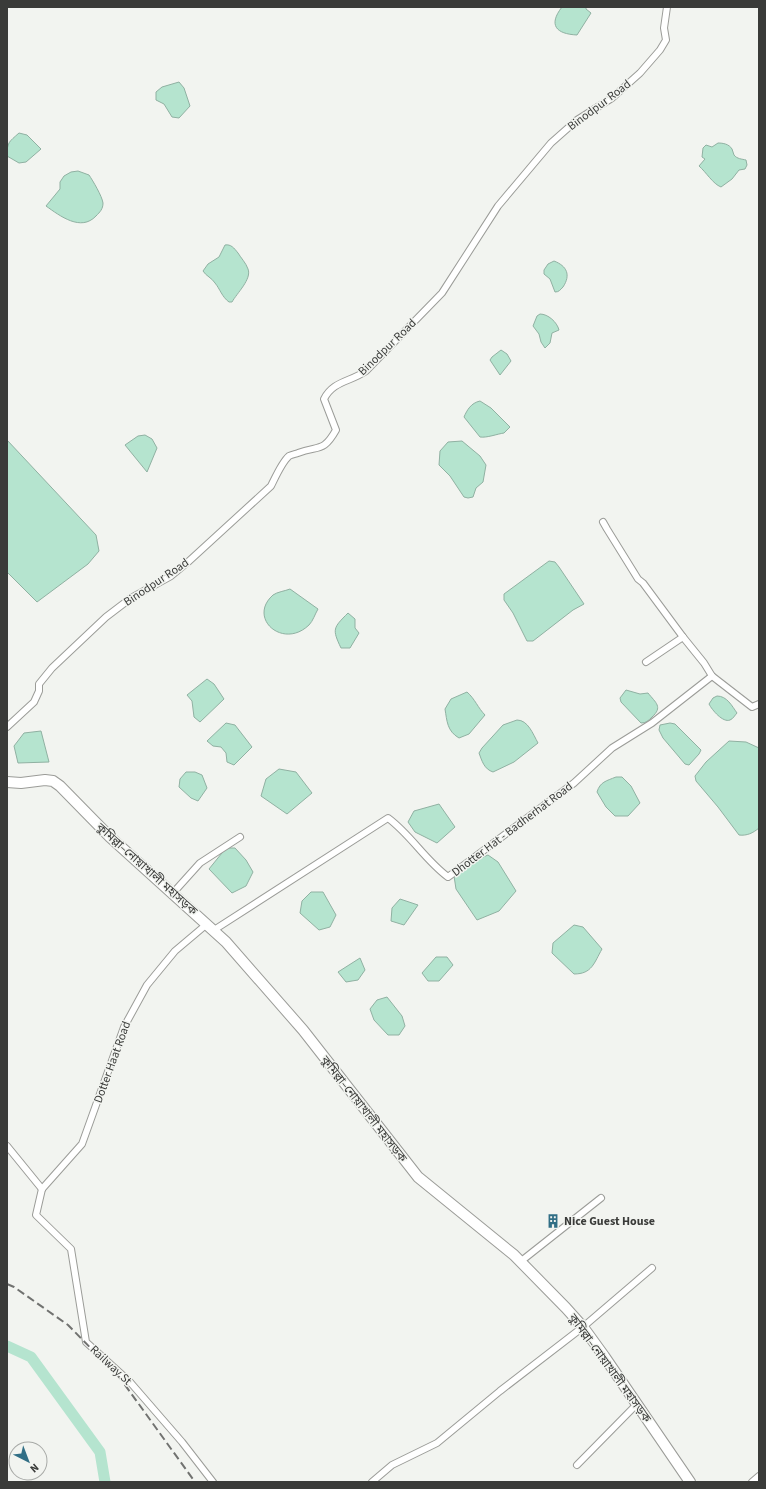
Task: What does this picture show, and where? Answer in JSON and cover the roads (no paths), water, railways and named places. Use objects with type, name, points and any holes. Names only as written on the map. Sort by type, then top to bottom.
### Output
[{"type":"highway","name":"কুমিল্লা–নোয়াখালী মহাসড়ক","points":[[7,782],[45,780],[53,781],[60,786],[110,837],[226,942],[277,999],[418,1177],[520,1262],[583,1327],[690,1482]]},
{"type":"street","name":"Binodpur Road","points":[[7,727],[34,702],[39,691],[39,684],[52,668],[106,617],[131,598],[171,576],[188,562],[271,486],[275,476],[289,456],[304,451],[321,448],[331,439],[336,430],[324,399],[327,393],[335,385],[358,377],[366,371],[442,293],[498,206],[551,143],[577,120],[612,98],[640,74],[660,50],[666,40],[664,28],[666,7]]},
{"type":"street","points":[[603,522],[638,579],[643,583],[704,663],[712,676],[752,707],[759,704]]},
{"type":"street","points":[[646,662],[683,637]]},
{"type":"street","name":"Dhotter Hat - Badherhat Road","points":[[211,927],[388,818],[398,825],[448,878],[574,783],[612,748],[652,723],[712,676]]},
{"type":"street","points":[[173,893],[200,863],[240,837]]},
{"type":"street","name":"Dotter Haat Road","points":[[42,1188],[82,1144],[124,1027],[147,985],[175,951],[211,927]]},
{"type":"street","points":[[7,1146],[42,1188]]},
{"type":"street","name":"Railway St","points":[[42,1188],[36,1215],[71,1249],[86,1342],[130,1382],[182,1442],[213,1482]]},
{"type":"street","points":[[520,1262],[601,1198]]},
{"type":"street","points":[[372,1482],[392,1464],[437,1443],[500,1391],[583,1327],[652,1268]]},
{"type":"street","points":[[577,1465],[636,1404]]},
{"type":"street","points":[[752,1482],[759,1476]]},
{"type":"waterway","points":[[7,1346],[31,1357],[100,1452],[105,1482]]},
{"type":"railway","points":[[7,1284],[14,1287],[68,1325],[120,1378],[195,1482]]},
{"type":"place","name":"Nice Guest House","points":[[553,1221]]}]
